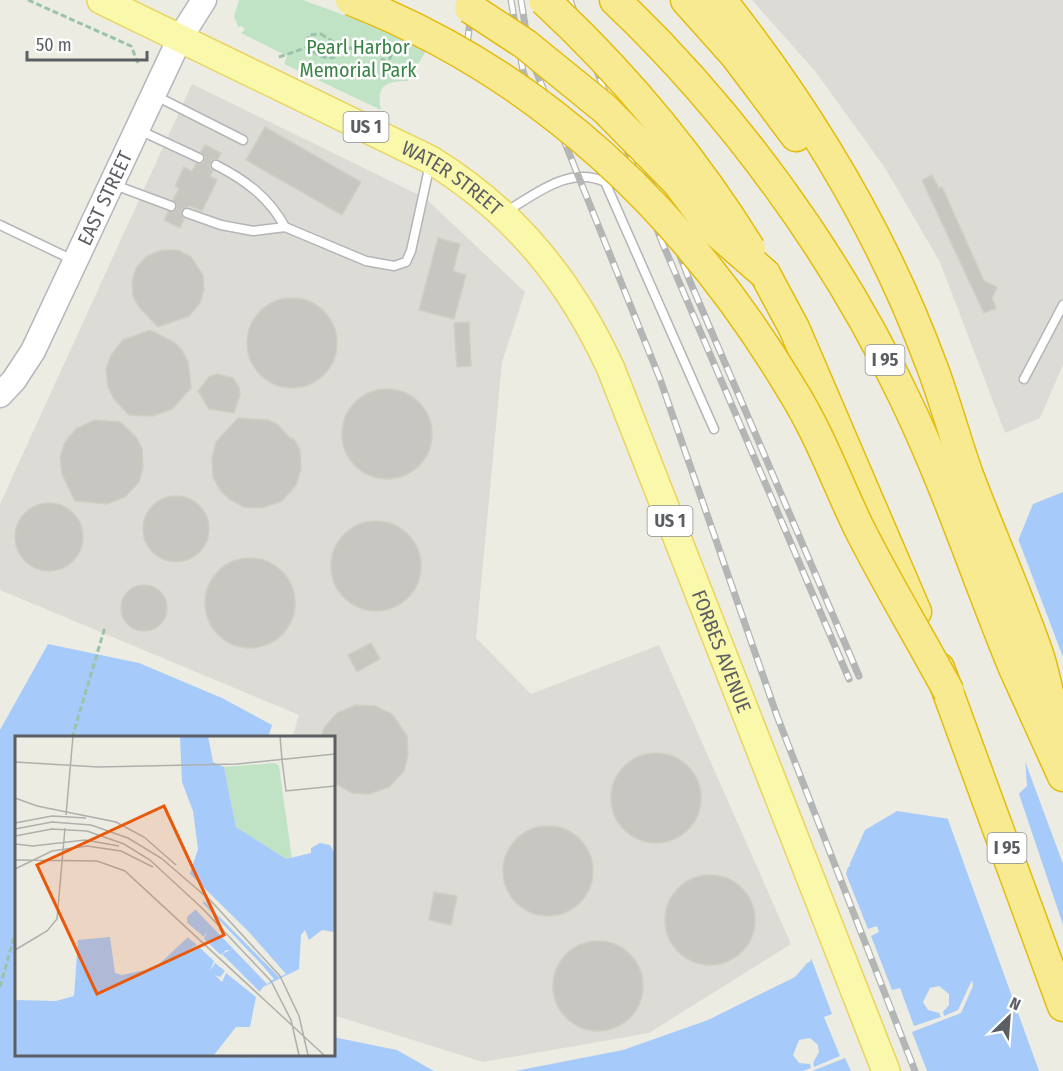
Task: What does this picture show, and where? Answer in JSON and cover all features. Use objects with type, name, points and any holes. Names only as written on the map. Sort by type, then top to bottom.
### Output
[{"type":"highway","points":[[351,0],[446,44],[520,89],[591,144],[679,233],[725,291],[794,392],[827,454],[858,525],[949,692]]},
{"type":"highway","points":[[456,0],[525,44],[605,109],[677,182],[711,227],[765,274]]},
{"type":"highway","name":"I 95","points":[[544,0],[588,42],[666,130],[703,177],[765,274],[794,328],[862,483],[949,692],[1063,1006]]},
{"type":"highway","name":"I 95","points":[[615,0],[672,57],[747,146],[815,243],[877,344],[929,451],[1015,668],[1063,776]]},
{"type":"highway","points":[[687,0],[754,79],[823,178],[884,291],[967,472]]},
{"type":"highway","points":[[721,0],[798,103],[853,196],[904,300],[931,363],[967,472],[1039,659],[1063,755]]},
{"type":"main road","name":"WATER STREET","points":[[100,0],[431,160],[478,191],[503,213],[532,245]]},
{"type":"main road","name":"EAST STREET","points":[[0,395],[14,380],[33,351],[180,38],[204,0]]},
{"type":"main road","name":"FORBES AVENUE","points":[[532,245],[586,318],[611,369],[886,1071]]},
{"type":"lane","points":[[154,94],[243,140]]},
{"type":"lane","points":[[138,129],[199,158]]},
{"type":"lane","points":[[187,213],[221,225],[253,231],[285,227],[366,261],[394,266],[406,262],[411,251],[431,160]]},
{"type":"lane","points":[[216,165],[253,187],[269,201],[285,227]]},
{"type":"lane","points":[[503,213],[558,181],[592,176],[605,182],[714,429]]},
{"type":"lane","points":[[112,184],[171,206]]},
{"type":"lane","points":[[0,225],[76,262]]},
{"type":"lane","points":[[1024,379],[1063,305]]},
{"type":"path","points":[[28,0],[130,46],[138,63]]},
{"type":"path","points":[[340,46],[340,54],[335,58],[315,54],[308,47],[307,39],[314,34],[328,36],[340,46],[380,54]]},
{"type":"path","points":[[279,57],[308,47]]},
{"type":"path","points":[[73,736],[105,627]]},
{"type":"path","points":[[0,987],[15,934]]},
{"type":"path","points":[[203,1056],[248,1056]]},
{"type":"shaded area","points":[[752,0],[1063,0],[1063,365],[1040,418],[1005,433],[940,262],[885,168],[815,71]]},
{"type":"shaded area","points":[[192,84],[425,198],[525,292],[502,362],[476,638],[531,694],[659,645],[791,944],[649,1033],[483,1062],[334,1015],[334,736],[293,736],[299,715],[0,590],[0,504]]},
{"type":"green space","name":"Pearl Harbor Memorial Park","points":[[239,0],[303,0],[390,32],[426,51],[408,81],[393,82],[384,86],[380,95],[381,110],[284,64],[287,56],[241,33],[245,29],[238,27],[234,16]]},
{"type":"water","points":[[1063,492],[1063,1071],[515,1071],[623,1050],[708,1020],[795,977],[834,932],[847,870],[865,830],[897,811],[963,821],[1003,809],[1027,786],[1011,558],[1033,504]]},
{"type":"water","points":[[48,644],[139,663],[222,698],[272,725],[269,736],[15,736],[15,1056],[334,1056],[334,1037],[397,1050],[434,1071],[0,1071],[0,730]]},
{"type":"pier","points":[[1017,536],[1063,657],[1063,864],[1022,753],[1008,558]]},
{"type":"pier","points":[[1018,791],[1063,925],[1063,1071],[1039,1071],[946,814],[963,818],[1001,806]]},
{"type":"pier","points":[[848,859],[850,866],[844,869]]},
{"type":"pier","points":[[844,869],[868,929],[877,926],[879,932],[871,936],[892,990],[900,988],[914,1026],[941,1017],[939,1013],[928,1010],[923,1002],[930,988],[939,986],[949,994],[949,1005],[943,1012],[944,1016],[958,1010],[972,980],[973,986],[961,1013],[912,1032],[927,1071],[851,1071],[845,1058],[812,1071],[803,1071],[811,1068],[810,1064],[799,1063],[793,1055],[799,1040],[810,1038],[818,1045],[819,1052],[813,1063],[814,1067],[840,1056],[824,1017],[832,1014],[811,958],[810,962],[802,964],[832,931]]},
{"type":"building","points":[[265,127],[361,182],[342,215],[246,160]]},
{"type":"building","points":[[205,145],[221,153],[218,159],[212,160],[210,165],[213,171],[210,176],[217,180],[202,211],[190,206],[182,209],[181,214],[184,219],[180,228],[164,220],[168,212],[177,209],[173,200],[179,188],[175,186],[184,167],[192,171],[196,164],[203,163],[205,157],[201,152]]},
{"type":"building","points":[[932,175],[939,188],[942,187],[984,281],[997,287],[992,298],[996,308],[984,313],[922,180]]},
{"type":"building","points":[[438,238],[460,244],[453,271],[466,275],[454,319],[419,310]]},
{"type":"building","points":[[162,250],[178,250],[191,257],[203,275],[204,290],[200,303],[189,316],[158,327],[139,307],[133,296],[132,281],[136,268],[147,256]]},
{"type":"building","points":[[292,298],[317,306],[329,318],[337,343],[329,368],[317,380],[292,388],[267,380],[255,368],[247,343],[255,318],[267,306]]},
{"type":"building","points":[[469,322],[471,366],[457,367],[454,323]]},
{"type":"building","points":[[150,330],[174,342],[182,350],[188,362],[191,388],[172,409],[153,416],[129,415],[114,399],[108,387],[106,369],[111,355],[123,340]]},
{"type":"building","points":[[217,374],[233,378],[239,387],[240,395],[234,413],[209,409],[198,391],[209,377]]},
{"type":"building","points":[[387,389],[412,397],[424,409],[432,434],[424,459],[412,471],[387,479],[362,471],[350,459],[342,434],[350,409],[362,397]]},
{"type":"building","points":[[238,418],[268,420],[277,424],[291,439],[293,438],[300,450],[301,469],[296,485],[282,501],[262,508],[244,507],[229,499],[220,490],[213,477],[212,458],[216,442]]},
{"type":"building","points":[[95,420],[120,422],[136,437],[142,449],[143,467],[139,482],[125,497],[107,504],[75,501],[62,474],[60,457],[65,442],[77,428]]},
{"type":"building","points":[[176,496],[189,499],[199,506],[206,516],[209,529],[206,542],[199,552],[189,559],[176,562],[163,559],[153,552],[146,542],[143,529],[146,516],[153,506],[163,499]]},
{"type":"building","points":[[49,503],[62,506],[73,513],[80,524],[83,537],[80,550],[73,561],[62,568],[49,571],[36,568],[25,561],[18,550],[15,537],[18,524],[25,513],[36,506]]},
{"type":"building","points":[[376,521],[401,529],[413,541],[421,566],[413,591],[401,603],[376,611],[351,603],[339,591],[331,566],[339,541],[351,529]]},
{"type":"building","points":[[250,558],[267,562],[282,571],[291,586],[295,603],[291,620],[282,635],[267,644],[250,648],[233,644],[218,635],[209,620],[205,603],[209,586],[218,571],[233,562]]},
{"type":"building","points":[[144,585],[153,586],[161,591],[166,599],[166,617],[161,625],[153,630],[144,631],[135,630],[127,625],[122,617],[121,608],[122,599],[127,591],[135,586]]},
{"type":"building","points":[[371,643],[380,659],[357,672],[348,655]]},
{"type":"building","points":[[356,705],[375,706],[392,714],[407,736],[408,755],[404,771],[389,787],[369,794],[352,793],[334,783],[334,736],[322,736],[324,728],[337,713]]},
{"type":"building","points":[[656,753],[681,761],[693,773],[701,798],[693,823],[681,835],[656,843],[631,835],[619,823],[611,798],[619,773],[631,761]]},
{"type":"building","points":[[548,826],[573,834],[585,846],[593,871],[585,896],[573,908],[548,916],[523,908],[511,896],[503,871],[511,846],[523,834]]},
{"type":"building","points":[[710,875],[735,883],[747,895],[755,920],[747,945],[735,957],[710,965],[685,957],[673,945],[665,920],[673,895],[685,883]]},
{"type":"building","points":[[434,892],[457,896],[451,925],[429,920]]},
{"type":"building","points":[[598,941],[623,949],[635,961],[643,986],[635,1011],[623,1023],[598,1031],[573,1023],[561,1011],[553,986],[561,961],[573,949]]},
{"type":"railway","points":[[467,45],[473,0]]},
{"type":"railway","points":[[511,0],[523,71],[538,116]]},
{"type":"railway","points":[[521,0],[530,56],[660,379],[777,716],[915,1071]]},
{"type":"railway","points":[[570,0],[662,242],[849,679]]},
{"type":"railway","points":[[629,135],[647,170],[689,279],[859,676]]}]
